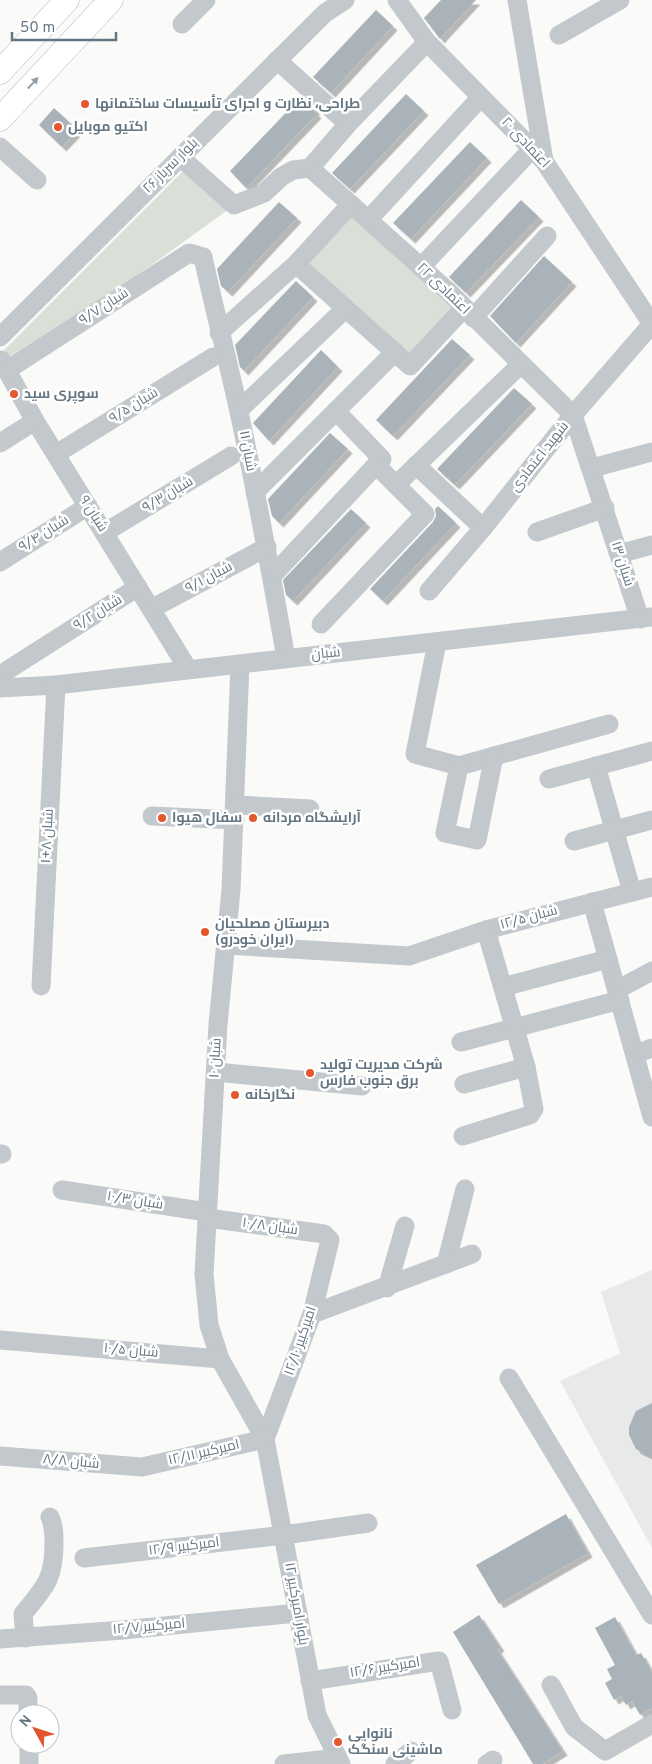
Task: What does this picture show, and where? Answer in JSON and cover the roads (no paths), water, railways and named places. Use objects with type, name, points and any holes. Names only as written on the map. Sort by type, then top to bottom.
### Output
[{"type":"main road","points":[[4,61],[67,0]]},
{"type":"main road","points":[[0,119],[111,0]]},
{"type":"main road","points":[[46,22],[70,44]]},
{"type":"street","points":[[182,24],[206,0]]},
{"type":"street","name":"۲۶ بلوار سرباز","points":[[0,337],[325,13],[345,0]]},
{"type":"street","name":"۲۰ اعتمادی","points":[[398,0],[427,42],[538,155],[652,324]]},
{"type":"street","points":[[421,267],[538,155],[517,0]]},
{"type":"street","points":[[559,35],[620,0]]},
{"type":"street","points":[[180,157],[234,204],[264,193],[281,177],[293,170],[310,168],[348,124],[427,42]]},
{"type":"street","points":[[277,60],[348,124]]},
{"type":"street","points":[[369,219],[481,97]]},
{"type":"street","points":[[0,147],[37,180]]},
{"type":"street","name":"۲۲ اعتمادی","points":[[310,168],[421,267],[573,415]]},
{"type":"street","points":[[218,333],[296,264],[351,204]]},
{"type":"street","points":[[296,264],[410,366],[547,236]]},
{"type":"street","name":"۹/۷ شبان","points":[[3,364],[189,253],[203,257]]},
{"type":"street","name":"۱۱ شبان","points":[[203,257],[218,333],[239,410],[267,547],[284,647]]},
{"type":"street","points":[[239,410],[345,309]]},
{"type":"street","name":"شهید اعتمادی","points":[[429,591],[483,528],[573,415],[652,324]]},
{"type":"street","points":[[255,492],[395,352]]},
{"type":"street","name":"۹/۵ شبان","points":[[56,454],[213,357]]},
{"type":"street","name":"۹ شبان","points":[[3,364],[35,421],[188,669]]},
{"type":"street","points":[[396,485],[521,364]]},
{"type":"street","points":[[272,576],[382,459],[336,411]]},
{"type":"street","name":"۱۳ شبان","points":[[573,415],[619,554],[646,618]]},
{"type":"street","points":[[0,443],[35,421]]},
{"type":"street","points":[[592,468],[652,452]]},
{"type":"street","name":"۹/۳ شبان","points":[[104,533],[231,456]]},
{"type":"street","points":[[321,624],[425,514],[376,465]]},
{"type":"street","points":[[416,465],[483,528]]},
{"type":"street","name":"۹/۴ شبان","points":[[0,562],[88,506]]},
{"type":"street","points":[[537,532],[605,508]]},
{"type":"street","points":[[619,554],[652,545]]},
{"type":"street","name":"۹/۱ شبان","points":[[151,609],[267,547]]},
{"type":"street","name":"۹/۲ شبان","points":[[0,675],[138,587]]},
{"type":"street","name":"شبان","points":[[0,688],[56,685],[646,618]]},
{"type":"street","points":[[437,642],[415,754],[459,766],[609,724]]},
{"type":"street","name":"۱۰ شبان","points":[[240,664],[235,813],[216,1072],[204,1274],[209,1325],[220,1359],[265,1440]]},
{"type":"street","name":"۱+۸ شبان","points":[[41,986],[56,685]]},
{"type":"street","points":[[549,779],[652,751]]},
{"type":"street","points":[[459,766],[445,833],[477,840],[494,756]]},
{"type":"street","points":[[596,766],[616,829],[632,892]]},
{"type":"street","points":[[152,816],[310,810]]},
{"type":"street","points":[[574,841],[652,820]]},
{"type":"street","name":"۱۲/۵ شبان","points":[[226,945],[409,956],[486,930],[652,887]]},
{"type":"street","points":[[592,902],[652,1117]]},
{"type":"street","points":[[463,1136],[533,1112],[526,1068],[486,930]]},
{"type":"street","points":[[503,987],[554,980],[608,959]]},
{"type":"street","points":[[461,1042],[514,1027],[565,1022],[618,995],[652,971]]},
{"type":"street","points":[[464,1084],[526,1068]]},
{"type":"street","points":[[216,1072],[362,1086]]},
{"type":"street","points":[[446,1264],[465,1189]]},
{"type":"street","name":"۱۰/۳ شبان","points":[[62,1190],[207,1215]]},
{"type":"street","name":"۱۰/۸ شبان","points":[[207,1215],[324,1234],[330,1240]]},
{"type":"street","points":[[387,1288],[405,1226]]},
{"type":"street","name":"۱۲/۱۰ امیرکبیر","points":[[265,1440],[312,1314],[330,1240]]},
{"type":"street","points":[[312,1314],[387,1288],[472,1254]]},
{"type":"street","name":"۱۰/۵ شبان","points":[[0,1340],[220,1359]]},
{"type":"street","points":[[509,1378],[652,1615]]},
{"type":"street","name":"۱۲/۱۱ امیرکبیر","points":[[142,1467],[265,1440]]},
{"type":"street","name":"۱۲ بلوار امیرکبیر","points":[[265,1440],[317,1715],[340,1761]]},
{"type":"street","name":"۸/۸ شبان","points":[[0,1456],[142,1467]]},
{"type":"street","points":[[25,1638],[23,1614],[48,1581],[54,1563],[53,1524],[50,1517]]},
{"type":"street","name":"۱۲/۹ امیرکبیر","points":[[84,1558],[284,1535],[368,1523]]},
{"type":"street","name":"۱۲/۷ امیرکبیر","points":[[0,1639],[298,1613]]},
{"type":"street","name":"۱۲/۶ امیرکبیر","points":[[310,1681],[439,1661],[452,1710]]},
{"type":"street","points":[[551,1685],[574,1727],[605,1751],[652,1724]]},
{"type":"street","points":[[0,1695],[26,1695],[28,1704]]},
{"type":"street","points":[[395,1764],[411,1751]]},
{"type":"street","points":[[284,1764],[340,1761]]},
{"type":"place","name":"طراحی، نظارت و اجرای تأسیسات ساختمانها","points":[[85,104]]},
{"type":"place","name":"اکتیو موبایل","points":[[58,127]]},
{"type":"place","name":"سوپری سید","points":[[14,394]]},
{"type":"place","name":"سفال هیوا","points":[[162,818]]},
{"type":"place","name":"آرایشگاه مردانه","points":[[253,818]]},
{"type":"place","name":"دبیرستان مصلحیان (ایران خودرو)","points":[[205,932]]},
{"type":"place","name":"شرکت مدیریت تولید برق جنوب فارس","points":[[310,1073]]},
{"type":"place","name":"نگارخانه","points":[[235,1095]]},
{"type":"place","name":"نانوایی ماشینی سنگک","points":[[338,1742]]}]
